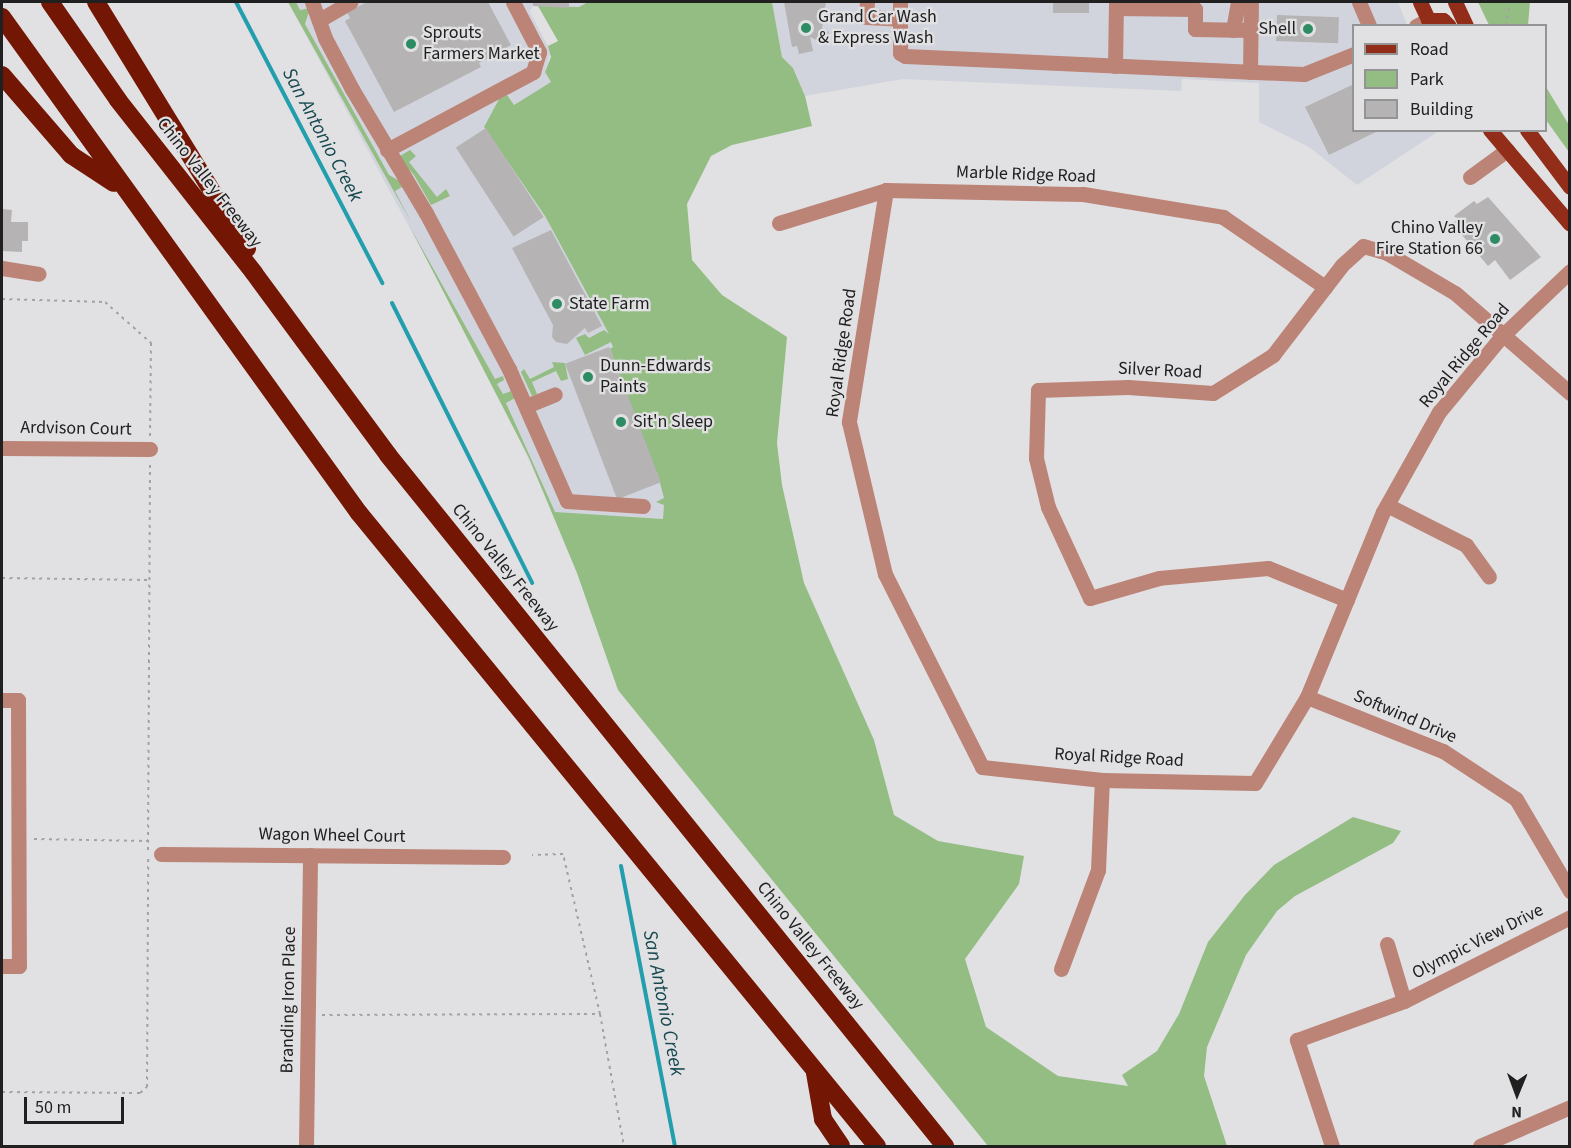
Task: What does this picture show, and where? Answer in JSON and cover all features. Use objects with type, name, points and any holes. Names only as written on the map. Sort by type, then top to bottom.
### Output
[{"type":"highway","name":"Chino Valley Freeway","points":[[50,2],[118,100],[254,273],[388,455],[945,1146]]},
{"type":"highway","points":[[96,2],[178,141],[246,245],[254,273]]},
{"type":"highway","points":[[2,17],[123,190],[204,293],[359,513],[877,1146]]},
{"type":"highway","points":[[2,75],[71,155],[123,190]]},
{"type":"highway","points":[[815,1071],[823,1119],[842,1146]]},
{"type":"main road","points":[[1420,2],[1425,24],[1443,20],[1447,24]]},
{"type":"main road","points":[[1455,2],[1465,24]]},
{"type":"main road","points":[[1492,132],[1569,224]]},
{"type":"main road","points":[[1528,132],[1569,187]]},
{"type":"street","points":[[312,2],[321,19],[325,38],[450,257],[526,406],[567,501],[643,506]]},
{"type":"street","points":[[321,19],[350,2]]},
{"type":"street","points":[[387,150],[532,72],[539,52],[513,2]]},
{"type":"street","points":[[867,2],[866,17],[900,18]]},
{"type":"street","points":[[900,2],[900,53],[905,56],[1304,74],[1352,54]]},
{"type":"street","points":[[1233,30],[1238,2]]},
{"type":"street","points":[[1250,72],[1251,2]]},
{"type":"street","points":[[1359,2],[1369,24]]},
{"type":"street","points":[[1115,66],[1116,5],[1195,9],[1195,29],[1250,30]]},
{"type":"street","points":[[1470,177],[1507,150]]},
{"type":"street","name":"Marble Ridge Road","points":[[779,223],[886,190],[1083,194],[1223,217],[1325,288]]},
{"type":"street","name":"Royal Ridge Road","points":[[886,190],[849,422],[885,574],[982,767],[1102,780],[1255,783],[1307,698],[1387,505],[1439,412],[1501,337],[1569,272]]},
{"type":"street","name":"Silver Road","points":[[1347,600],[1268,568],[1159,578],[1090,598],[1048,507],[1036,458],[1038,390],[1128,387],[1212,393],[1273,355],[1325,288],[1363,246],[1387,253],[1455,293],[1501,337]]},
{"type":"street","points":[[2,268],[39,274]]},
{"type":"street","points":[[1501,337],[1569,393]]},
{"type":"street","points":[[526,406],[555,394]]},
{"type":"street","name":"Ardvison Court","points":[[2,447],[150,449]]},
{"type":"street","points":[[1387,505],[1466,545],[1489,577]]},
{"type":"street","name":"Softwind Drive","points":[[1307,698],[1443,751],[1516,799],[1569,891]]},
{"type":"street","points":[[2,700],[18,700],[19,966],[2,966]]},
{"type":"street","points":[[1061,969],[1098,870],[1102,780]]},
{"type":"street","name":"Wagon Wheel Court","points":[[161,854],[503,857]]},
{"type":"street","name":"Branding Iron Place","points":[[306,1146],[310,855]]},
{"type":"street","name":"Olympic View Drive","points":[[1332,1146],[1297,1040],[1404,1001],[1569,917]]},
{"type":"street","points":[[1388,944],[1404,1001]]},
{"type":"street","points":[[1480,1146],[1569,1107]]},
{"type":"path","points":[[1506,24],[1510,2]]},
{"type":"path","points":[[2,299],[105,302],[151,343],[147,1087],[140,1093],[2,1092]]},
{"type":"path","points":[[2,578],[149,580]]},
{"type":"path","points":[[18,839],[148,842]]},
{"type":"path","points":[[532,855],[563,854],[600,1014],[624,1146]]},
{"type":"path","points":[[322,1015],[600,1014]]},
{"type":"shaded area","points":[[288,2],[588,2],[579,7],[533,6],[530,12],[551,52],[545,72],[551,82],[514,105],[499,99],[484,127],[545,216],[614,343],[677,528],[556,520],[499,394]]},
{"type":"shaded area","points":[[772,2],[1398,2],[1407,24],[1352,24],[1352,132],[1437,132],[1357,185],[1309,147],[1259,122],[1259,83],[1182,79],[1181,91],[903,79],[805,96],[793,68],[782,57]]},
{"type":"green space","points":[[288,2],[296,2],[300,10],[310,8],[305,24],[389,175],[401,182],[402,187],[395,191],[411,222]]},
{"type":"green space","points":[[588,2],[772,2],[782,57],[793,68],[805,96],[812,126],[732,145],[711,156],[687,204],[692,260],[722,295],[787,337],[777,443],[782,485],[804,583],[874,740],[894,815],[938,841],[1024,856],[1019,884],[965,959],[986,1027],[1058,1076],[1128,1086],[1122,1075],[1157,1051],[1179,1014],[1208,942],[1245,895],[1274,865],[1353,817],[1401,831],[1393,843],[1295,896],[1277,911],[1246,955],[1207,1047],[1204,1076],[1227,1146],[988,1146],[618,690],[577,573],[529,458],[410,227],[495,379],[503,376],[504,380],[497,384],[503,394],[511,391],[515,398],[506,403],[555,512],[663,519],[664,505],[656,502],[664,498],[660,483],[610,349],[613,347],[611,342],[585,355],[576,338],[585,334],[589,338],[604,330],[609,334],[545,216],[484,127],[499,99],[507,95],[514,105],[551,82],[545,72],[551,57],[548,46],[558,41],[538,6],[579,7]]},
{"type":"green space","points":[[1478,2],[1530,2],[1528,24],[1489,24]]},
{"type":"green space","points":[[1547,89],[1569,125],[1569,152],[1547,121]]},
{"type":"green space","points":[[410,150],[416,156],[409,162],[437,197],[446,189],[450,196],[431,205],[414,175],[402,162],[400,156]]},
{"type":"green space","points":[[552,362],[565,363],[568,379],[561,381],[556,371],[532,382],[537,394],[532,396],[521,372],[524,369],[530,379],[554,367]]},
{"type":"building","name":"Sprouts Farmers Market","points":[[367,2],[488,2],[511,45],[479,63],[481,67],[394,112],[345,21],[350,18],[347,12]]},
{"type":"building","points":[[533,2],[569,2],[569,8],[533,6]]},
{"type":"building","name":"Grand Car Wash & Express Wash","points":[[784,2],[826,2],[822,28],[829,32],[828,39],[821,42],[810,37],[813,51],[799,54],[797,46],[792,47]]},
{"type":"building","points":[[1053,2],[1089,2],[1089,13],[1053,13]]},
{"type":"building","name":"Shell","points":[[1277,15],[1339,17],[1338,43],[1276,41]]},
{"type":"building","points":[[1352,85],[1352,132],[1376,132],[1329,155],[1305,107]]},
{"type":"building","points":[[486,128],[544,217],[514,237],[456,148]]},
{"type":"building","name":"Chino Valley Fire Station 66","points":[[1488,197],[1541,257],[1510,280],[1495,260],[1488,266],[1452,223],[1458,220],[1454,216],[1474,201],[1477,204]]},
{"type":"building","points":[[2,209],[12,210],[11,222],[28,222],[28,241],[22,241],[22,252],[2,251]]},
{"type":"building","points":[[551,230],[602,326],[588,333],[585,328],[567,344],[556,342],[552,337],[553,325],[512,248]]},
{"type":"building","points":[[609,347],[661,482],[617,499],[565,364]]},
{"type":"waterway","name":"San Antonio Creek","points":[[236,2],[382,283]]},
{"type":"waterway","name":"San Antonio Creek","points":[[392,303],[532,583]]},
{"type":"waterway","name":"San Antonio Creek","points":[[621,866],[675,1146]]},
{"type":"place","name":"Grand Car Wash & Express Wash","points":[[806,28]]},
{"type":"place","name":"Shell","points":[[1308,29]]},
{"type":"place","name":"Sprouts Farmers Market","points":[[411,44]]},
{"type":"place","name":"Chino Valley Fire Station 66","points":[[1495,239]]},
{"type":"place","name":"State Farm","points":[[557,304]]},
{"type":"place","name":"Dunn-Edwards Paints","points":[[588,377]]},
{"type":"place","name":"Sit'n Sleep","points":[[621,422]]}]
